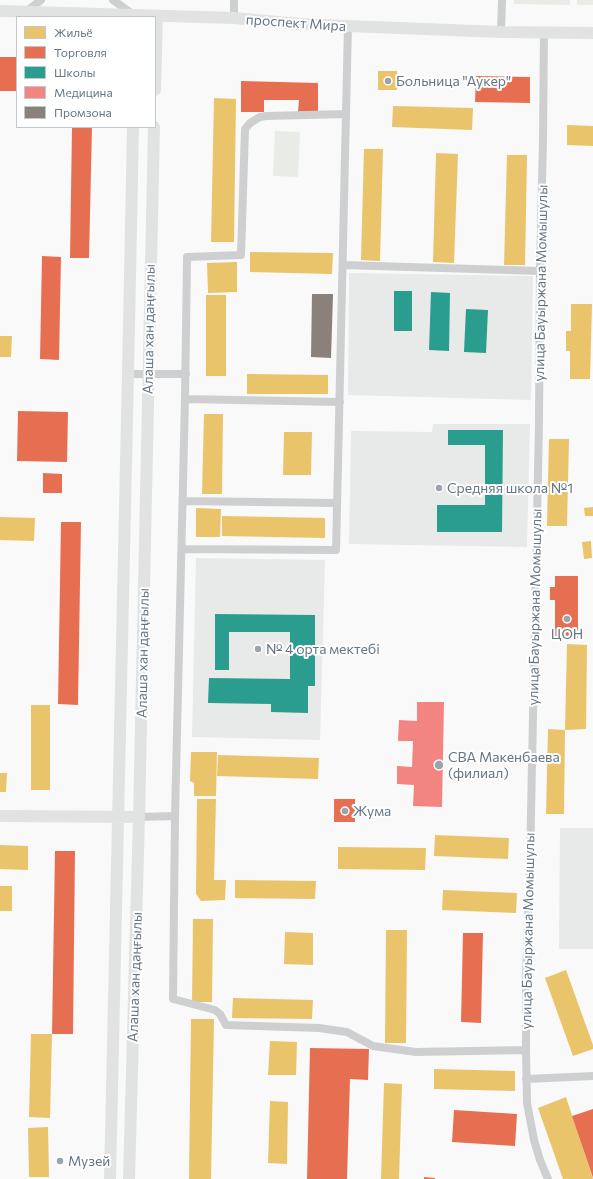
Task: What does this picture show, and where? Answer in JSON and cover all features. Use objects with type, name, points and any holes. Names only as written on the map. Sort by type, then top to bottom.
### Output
[{"type":"main road","name":"проспект Мира","points":[[0,11],[234,18],[299,24],[593,34]]},
{"type":"main road","points":[[156,53],[157,16]]},
{"type":"main road","name":"Алаша хан даңғылы","points":[[110,1179],[133,128]]},
{"type":"main road","name":"Алаша хан даңғылы","points":[[129,1179],[139,817],[154,128]]},
{"type":"main road","points":[[0,816],[139,817]]},
{"type":"street","points":[[27,11],[42,0]]},
{"type":"street","points":[[113,0],[134,16]]},
{"type":"street","points":[[234,0],[234,18]]},
{"type":"street","points":[[501,32],[502,0]]},
{"type":"street","points":[[182,548],[336,550],[348,26]]},
{"type":"street","name":"улица Бауыржана Момышулы","points":[[544,32],[539,422],[530,863],[526,977],[526,1079],[527,1103],[534,1140],[548,1179]]},
{"type":"street","points":[[346,114],[266,116],[254,120],[245,129],[241,255],[187,257],[186,374],[175,816],[173,1000],[215,1010],[220,1014],[226,1025],[319,1028],[347,1032],[373,1046],[416,1052],[526,1050]]},
{"type":"street","points":[[343,265],[540,271]]},
{"type":"street","points":[[128,374],[186,374]]},
{"type":"street","points":[[185,399],[340,402]]},
{"type":"street","points":[[183,501],[337,503]]},
{"type":"street","points":[[139,817],[175,816]]},
{"type":"street","points":[[526,1079],[593,1076]]},
{"type":"shaded area","points":[[514,0],[570,0],[570,5],[514,4]]},
{"type":"shaded area","points":[[577,0],[593,0],[593,5],[577,5]]},
{"type":"shaded area","points":[[275,131],[300,132],[298,177],[273,176]]},
{"type":"shaded area","points":[[349,273],[533,276],[531,400],[348,395]]},
{"type":"shaded area","name":"Средняя школа №1","points":[[433,424],[530,424],[527,547],[349,544],[351,431],[432,432]]},
{"type":"shaded area","name":"№ 4 орта мектебі","points":[[196,558],[325,560],[320,740],[192,737]]},
{"type":"shaded area","points":[[560,828],[593,828],[593,949],[559,949]]},
{"type":"building: Жильё","name":"Больница \"Аукер\"","points":[[378,71],[397,71],[397,90],[378,90]]},
{"type":"building: Жильё","points":[[214,98],[236,99],[234,242],[211,242]]},
{"type":"building: Жильё","points":[[393,106],[473,108],[472,130],[392,127]]},
{"type":"building: Жильё","points":[[567,125],[593,126],[593,146],[567,145]]},
{"type":"building: Жильё","points":[[364,149],[383,149],[380,261],[361,260]]},
{"type":"building: Жильё","points":[[436,153],[458,154],[454,263],[433,262]]},
{"type":"building: Жильё","points":[[507,155],[527,155],[525,265],[504,265]]},
{"type":"building: Жильё","points":[[250,252],[333,253],[332,274],[250,272]]},
{"type":"building: Жильё","points":[[237,262],[237,292],[208,293],[207,263]]},
{"type":"building: Жильё","points":[[206,295],[226,295],[226,376],[206,376]]},
{"type":"building: Жильё","points":[[571,304],[592,304],[590,379],[570,379],[570,351],[566,351],[566,331],[571,331]]},
{"type":"building: Жильё","points":[[0,336],[12,336],[11,357],[0,357]]},
{"type":"building: Жильё","points":[[247,374],[328,375],[328,394],[247,394]]},
{"type":"building: Жильё","points":[[204,414],[223,414],[222,494],[202,494]]},
{"type":"building: Жильё","points":[[284,432],[312,432],[311,475],[283,475]]},
{"type":"building: Жильё","points":[[549,439],[569,439],[567,526],[547,526]]},
{"type":"building: Жильё","points":[[593,507],[593,516],[585,516],[584,508]]},
{"type":"building: Жильё","points":[[196,508],[221,509],[220,537],[196,537]]},
{"type":"building: Жильё","points":[[222,516],[325,518],[325,538],[222,536]]},
{"type":"building: Жильё","points":[[0,517],[35,518],[34,541],[0,540]]},
{"type":"building: Жильё","points":[[591,541],[592,558],[584,559],[582,542]]},
{"type":"building: Жильё","points":[[567,644],[587,645],[586,729],[565,730]]},
{"type":"building: Жильё","points":[[31,705],[50,705],[50,790],[31,790]]},
{"type":"building: Жильё","points":[[548,729],[565,730],[564,814],[546,814]]},
{"type":"building: Жильё","points":[[191,752],[217,752],[216,796],[194,796],[194,783],[190,781]]},
{"type":"building: Жильё","points":[[218,755],[319,758],[318,779],[217,776]]},
{"type":"building: Жильё","points":[[0,773],[7,773],[6,792],[0,792]]},
{"type":"building: Жильё","points":[[197,799],[216,799],[214,880],[226,880],[225,900],[201,901],[196,894]]},
{"type":"building: Жильё","points":[[435,835],[509,838],[508,859],[434,856]]},
{"type":"building: Жильё","points":[[0,845],[28,846],[28,870],[0,869]]},
{"type":"building: Жильё","points":[[338,847],[426,848],[425,870],[338,869]]},
{"type":"building: Жильё","points":[[235,880],[316,881],[315,899],[235,898]]},
{"type":"building: Жильё","points":[[0,886],[12,886],[12,911],[0,911]]},
{"type":"building: Жильё","points":[[443,890],[517,893],[516,913],[442,910]]},
{"type":"building: Жильё","points":[[193,919],[213,919],[212,1002],[192,1002]]},
{"type":"building: Жильё","points":[[386,930],[407,930],[406,1043],[385,1043]]},
{"type":"building: Жильё","points":[[285,932],[313,933],[313,965],[284,964]]},
{"type":"building: Жильё","points":[[566,970],[593,1045],[593,1049],[573,1056],[545,978]]},
{"type":"building: Жильё","points":[[233,998],[313,1000],[312,1019],[232,1018]]},
{"type":"building: Жильё","points":[[191,1019],[214,1019],[211,1179],[189,1179]]},
{"type":"building: Жильё","points":[[31,1034],[52,1034],[50,1118],[29,1117]]},
{"type":"building: Жильё","points":[[270,1041],[297,1042],[296,1075],[268,1075]]},
{"type":"building: Жильё","points":[[434,1069],[515,1071],[515,1091],[434,1089]]},
{"type":"building: Жильё","points":[[384,1083],[402,1084],[399,1179],[381,1179]]},
{"type":"building: Жильё","points":[[566,1097],[593,1179],[563,1179],[538,1108]]},
{"type":"building: Жильё","points":[[270,1101],[288,1102],[287,1164],[268,1163]]},
{"type":"building: Жильё","points":[[48,1127],[49,1177],[29,1177],[28,1128]]},
{"type":"building: Торговля","points":[[0,57],[16,57],[16,91],[0,91]]},
{"type":"building: Торговля","points":[[476,76],[530,77],[530,103],[475,102]]},
{"type":"building: Торговля","points":[[241,81],[318,83],[318,113],[298,112],[299,100],[264,100],[264,112],[241,112]]},
{"type":"building: Торговля","points":[[72,128],[92,128],[89,258],[70,258]]},
{"type":"building: Торговля","points":[[42,256],[61,257],[59,360],[40,359]]},
{"type":"building: Торговля","points":[[18,411],[68,412],[67,462],[17,461]]},
{"type":"building: Торговля","points":[[43,473],[62,474],[62,493],[43,493]]},
{"type":"building: Торговля","points":[[61,522],[81,522],[78,705],[58,704]]},
{"type":"building: Торговля","name":"ЦОН","points":[[555,576],[578,576],[578,638],[555,638],[555,600],[550,600],[550,587],[555,587]]},
{"type":"building: Торговля","name":"Жума","points":[[334,799],[355,799],[355,822],[334,822]]},
{"type":"building: Торговля","points":[[55,851],[75,851],[73,1034],[52,1034]]},
{"type":"building: Торговля","points":[[463,933],[483,933],[481,1023],[461,1022]]},
{"type":"building: Торговля","points":[[310,1048],[369,1049],[368,1080],[350,1079],[347,1179],[307,1179]]},
{"type":"building: Торговля","points":[[593,1109],[593,1178],[572,1116]]},
{"type":"building: Торговля","points":[[454,1110],[517,1114],[515,1146],[452,1142]]},
{"type":"building: Торговля","points":[[424,1177],[435,1178],[435,1179],[424,1179]]},
{"type":"building: Школы","points":[[394,291],[412,291],[412,331],[394,331]]},
{"type":"building: Школы","points":[[431,292],[450,293],[449,351],[429,350]]},
{"type":"building: Школы","points":[[466,309],[488,310],[486,353],[464,352]]},
{"type":"building: Школы","points":[[448,430],[503,430],[502,532],[437,532],[437,505],[485,505],[485,445],[448,445]]},
{"type":"building: Школы","points":[[215,614],[315,615],[315,686],[308,686],[308,713],[271,712],[271,704],[208,703],[209,678],[290,679],[290,632],[229,632],[229,670],[215,670]]},
{"type":"building: Медицина","points":[[417,702],[444,702],[442,807],[413,806],[414,785],[397,784],[397,766],[412,767],[413,741],[398,741],[399,720],[417,721]]},
{"type":"building: Промзона","points":[[312,294],[333,294],[331,358],[311,357]]},
{"type":"place","name":"Больница \"Аукер\"","points":[[388,81]]},
{"type":"place","name":"Средняя школа №1","points":[[439,488]]},
{"type":"place","name":"ЦОН","points":[[567,619]]},
{"type":"place","name":"№ 4 орта мектебі","points":[[258,649]]},
{"type":"place","name":"СВА Макенбаева (филиал)","points":[[439,765]]},
{"type":"place","name":"Жума","points":[[345,811]]},
{"type":"place","name":"Музей","points":[[60,1161]]}]
